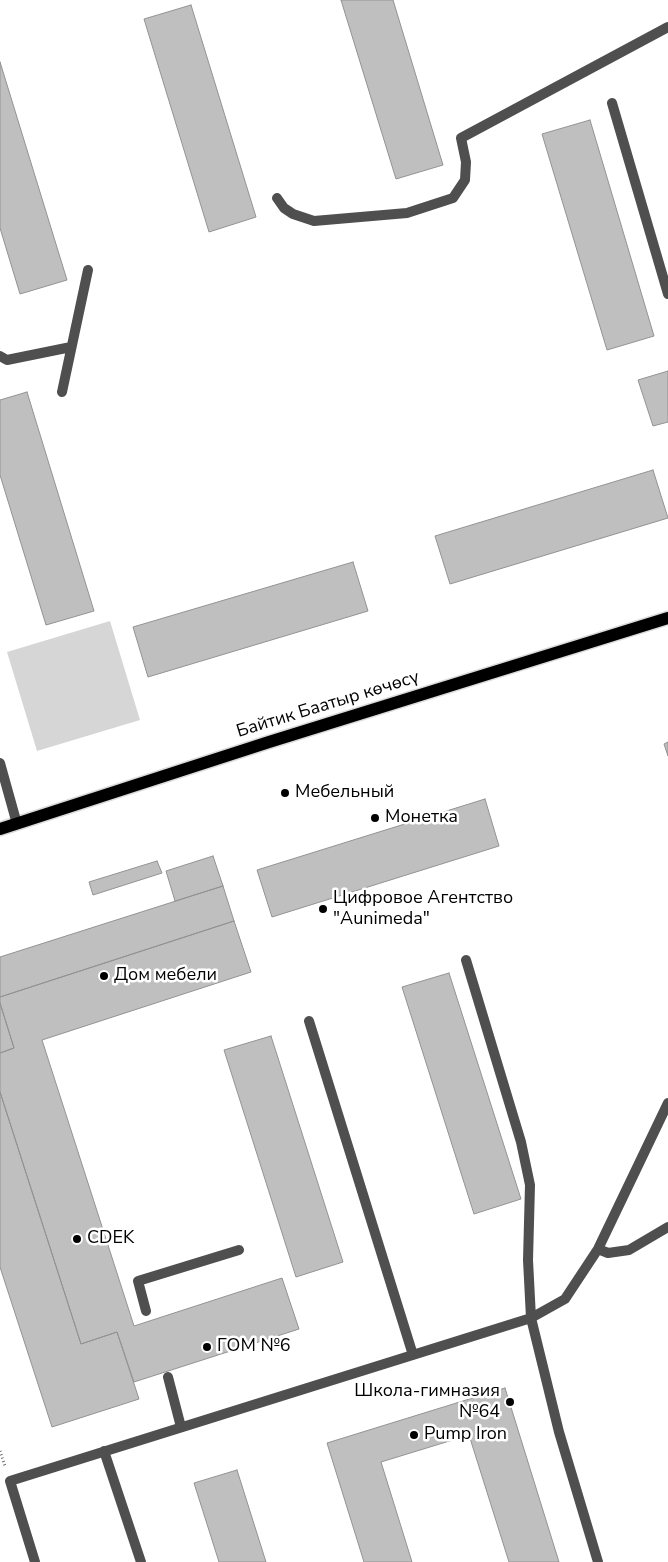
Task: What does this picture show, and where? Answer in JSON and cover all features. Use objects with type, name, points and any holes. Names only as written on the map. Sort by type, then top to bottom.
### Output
[{"type":"main road","name":"Байтик Баатыр көчөсү","points":[[0,829],[269,742],[668,618]]},
{"type":"street","points":[[277,198],[284,208],[293,214],[314,221],[407,213],[453,198],[464,180],[466,162],[461,138],[668,28]]},
{"type":"street","points":[[612,103],[668,294]]},
{"type":"street","points":[[62,392],[88,270]]},
{"type":"street","points":[[0,356],[7,360],[72,347]]},
{"type":"street","points":[[0,763],[18,824]]},
{"type":"street","points":[[466,960],[520,1142],[530,1185],[528,1260],[531,1318],[559,1432],[598,1562]]},
{"type":"street","points":[[309,1021],[413,1355]]},
{"type":"street","points":[[35,1562],[10,1481],[531,1318],[565,1299],[598,1250],[668,1102]]},
{"type":"street","points":[[598,1250],[608,1253],[629,1250],[668,1227]]},
{"type":"street","points":[[146,1311],[138,1281],[239,1250]]},
{"type":"street","points":[[168,1377],[181,1427]]},
{"type":"street","points":[[104,1451],[141,1562]]},
{"type":"shaded area","points":[[110,621],[140,720],[37,751],[7,652]]},
{"type":"building","points":[[341,0],[393,0],[443,165],[396,179]]},
{"type":"building","points":[[191,5],[256,217],[209,232],[144,19]]},
{"type":"building","points":[[0,62],[67,280],[20,294],[0,228]]},
{"type":"building","points":[[590,120],[654,336],[607,350],[542,134]]},
{"type":"building","points":[[668,371],[668,422],[653,426],[638,380]]},
{"type":"building","points":[[27,392],[94,611],[46,625],[0,475],[0,400]]},
{"type":"building","points":[[653,470],[668,518],[450,584],[435,536]]},
{"type":"building","points":[[353,562],[368,611],[148,677],[133,627]]},
{"type":"building","points":[[668,742],[668,756],[664,744]]},
{"type":"building","points":[[485,799],[499,846],[272,917],[257,870]]},
{"type":"building","points":[[213,856],[223,886],[175,901],[166,871]]},
{"type":"building","points":[[157,861],[162,873],[93,895],[89,882]]},
{"type":"building","points":[[223,886],[234,921],[0,997],[0,957]]},
{"type":"building","points":[[234,921],[251,972],[42,1040],[134,1326],[282,1278],[299,1329],[134,1382],[117,1332],[81,1344],[0,1092],[0,1053],[14,1048],[0,1003],[0,997]]},
{"type":"building","points":[[449,973],[521,1199],[474,1214],[402,987]]},
{"type":"building","points":[[0,1003],[14,1048],[0,1053]]},
{"type":"building","points":[[271,1036],[343,1262],[296,1277],[224,1050]]},
{"type":"building","points":[[0,1092],[81,1344],[117,1332],[139,1399],[52,1427],[0,1267]]},
{"type":"building","points":[[505,1388],[559,1562],[509,1562],[469,1435],[381,1462],[412,1562],[364,1562],[327,1443]]},
{"type":"building","points":[[237,1470],[266,1562],[219,1562],[194,1483]]},
{"type":"place","name":"Мебельный","points":[[285,793]]},
{"type":"place","name":"Монетка","points":[[375,818]]},
{"type":"place","name":"Цифровое Агентство \"Aunimeda\"","points":[[323,909]]},
{"type":"place","name":"Дом мебели","points":[[104,976]]},
{"type":"place","name":"CDEK","points":[[77,1239]]},
{"type":"place","name":"ГОМ №6","points":[[207,1347]]},
{"type":"place","name":"Школа-гимназия №64","points":[[510,1402]]},
{"type":"place","name":"Pump Iron","points":[[414,1435]]}]
